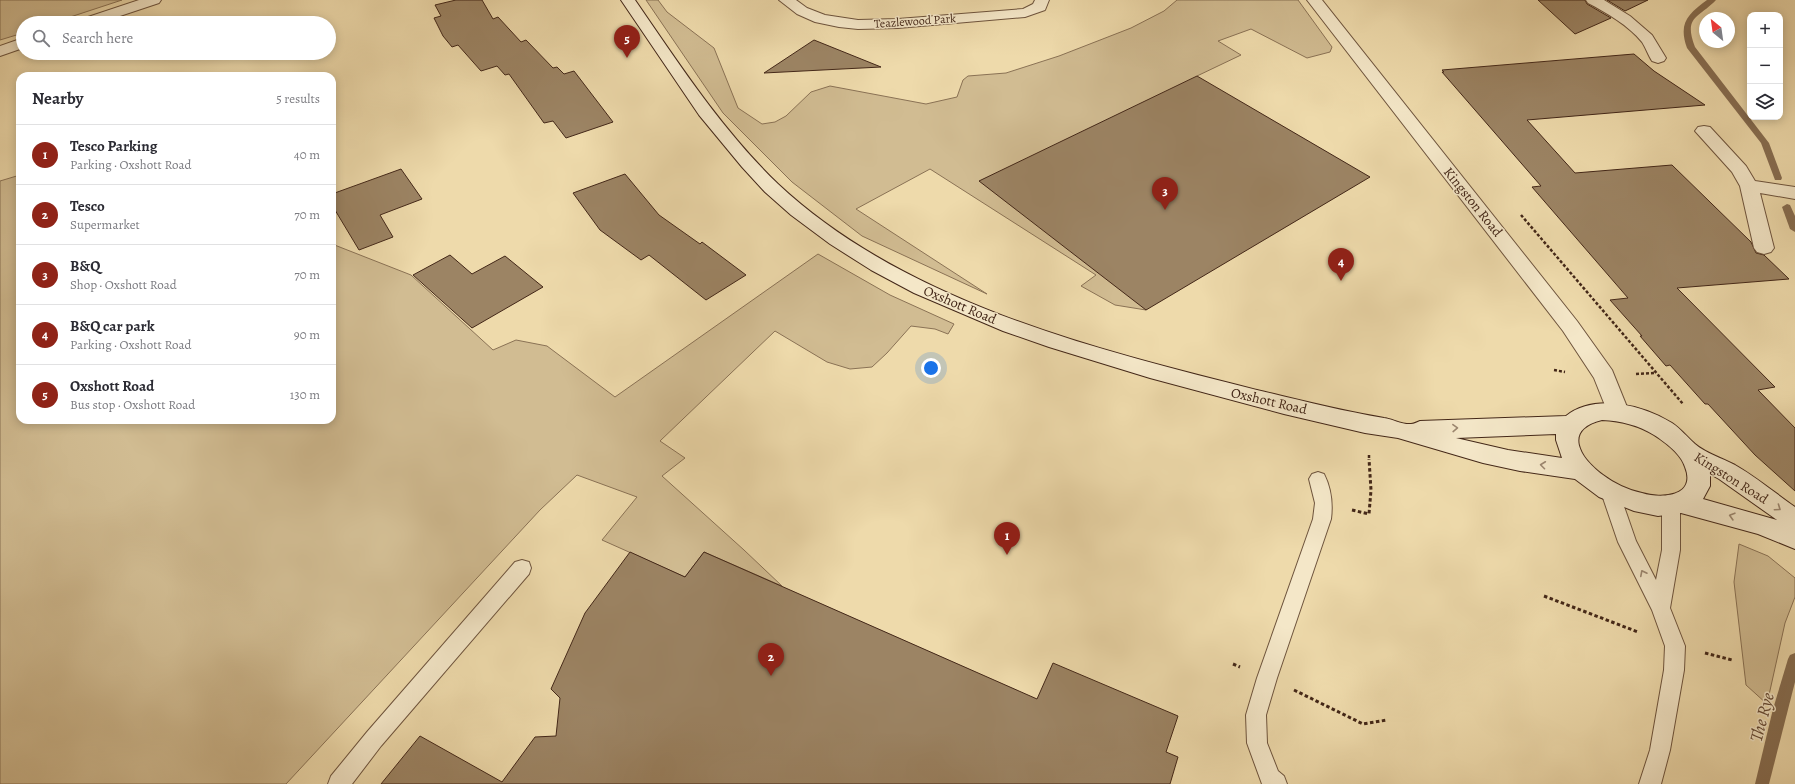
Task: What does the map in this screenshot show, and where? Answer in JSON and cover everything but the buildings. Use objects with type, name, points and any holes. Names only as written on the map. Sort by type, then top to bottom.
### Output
[{"type":"main road","points":[[105,16],[154,0]]},
{"type":"main road","name":"Oxshott Road","points":[[628,0],[702,109],[745,161],[777,193],[840,242],[888,272],[928,292],[1028,333],[1220,390],[1367,424],[1402,430],[1490,456],[1521,463],[1582,470]]},
{"type":"main road","name":"Teazlewood Park","points":[[786,0],[795,7],[812,16],[835,22],[864,24],[1025,13],[1040,7],[1042,0]]},
{"type":"main road","name":"Kingston Road","points":[[1314,0],[1570,326],[1604,376],[1618,412]]},
{"type":"main road","points":[[1593,0],[1632,25],[1650,43],[1658,58]]},
{"type":"main road","points":[[0,51],[16,45]]},
{"type":"main road","points":[[1704,131],[1740,170],[1749,186],[1764,248]]},
{"type":"main road","points":[[1749,186],[1795,193]]},
{"type":"main road","points":[[1602,411],[1618,412],[1637,417],[1656,425],[1672,436],[1686,450],[1697,466],[1700,481],[1694,494],[1676,504],[1651,506],[1610,492],[1594,482],[1582,470],[1571,454],[1566,439],[1570,425],[1578,418],[1588,413],[1602,411]]},
{"type":"main road","name":"Oxshott Road","points":[[1402,430],[1570,425]]},
{"type":"main road","name":"Kingston Road","points":[[1686,450],[1727,472],[1795,520]]},
{"type":"main road","name":"Kingston Road","points":[[1676,504],[1761,525],[1795,538]]},
{"type":"lane","points":[[1276,784],[1270,778],[1257,743],[1256,715],[1267,678],[1322,519],[1324,503],[1318,479]]},
{"type":"lane","points":[[1610,492],[1627,542],[1661,608],[1675,646],[1674,670],[1660,750],[1650,784]]},
{"type":"lane","points":[[1661,608],[1671,550],[1676,504]]},
{"type":"lane","points":[[339,784],[374,740],[522,568]]},
{"type":"path","points":[[1516,209],[1685,407]]},
{"type":"path","points":[[1324,503],[1369,514],[1371,490],[1367,424]]},
{"type":"path","points":[[1232,664],[1267,678],[1363,724],[1387,720]]},
{"type":"shaded area","points":[[0,0],[122,0],[73,16],[16,16],[16,35],[0,40]]},
{"type":"shaded area","points":[[646,0],[658,0],[667,12],[714,48],[738,108],[762,124],[775,122],[786,116],[811,92],[830,86],[926,104],[957,97],[963,80],[968,76],[1006,73],[1059,56],[1131,28],[1164,11],[1177,0],[1298,0],[1332,47],[1330,52],[1307,58],[1251,29],[1218,41],[1241,55],[1197,76],[1146,310],[1115,305],[1081,286],[1096,275],[930,169],[856,209],[987,294],[862,236],[792,182],[723,113]]},
{"type":"shaded area","points":[[16,176],[16,424],[336,424],[336,246],[411,275],[493,350],[516,340],[547,346],[615,397],[818,254],[890,295],[954,324],[948,334],[935,329],[911,326],[887,353],[872,367],[850,369],[827,362],[775,331],[660,441],[685,458],[662,476],[782,586],[704,552],[685,577],[602,540],[637,497],[577,475],[540,510],[286,784],[0,784],[0,181]]},
{"type":"shaded area","points":[[1739,544],[1768,556],[1795,578],[1795,597],[1785,623],[1767,704],[1746,685],[1734,582]]},
{"type":"waterway","name":"The Rye","points":[[1712,0],[1694,13],[1687,25],[1688,40],[1691,48],[1712,73],[1765,143],[1778,178]]},
{"type":"waterway","name":"The Rye","points":[[1787,207],[1795,229]]},
{"type":"waterway","name":"The Rye","points":[[1762,784],[1780,709],[1795,659]]},
{"type":"place","name":"Oxshott Road","points":[[627,58]]},
{"type":"place","name":"B&Q","points":[[1165,210]]},
{"type":"place","name":"B&Q car park","points":[[1341,281]]},
{"type":"place","name":"Tesco Parking","points":[[1007,555]]},
{"type":"place","name":"Tesco","points":[[771,676]]}]
